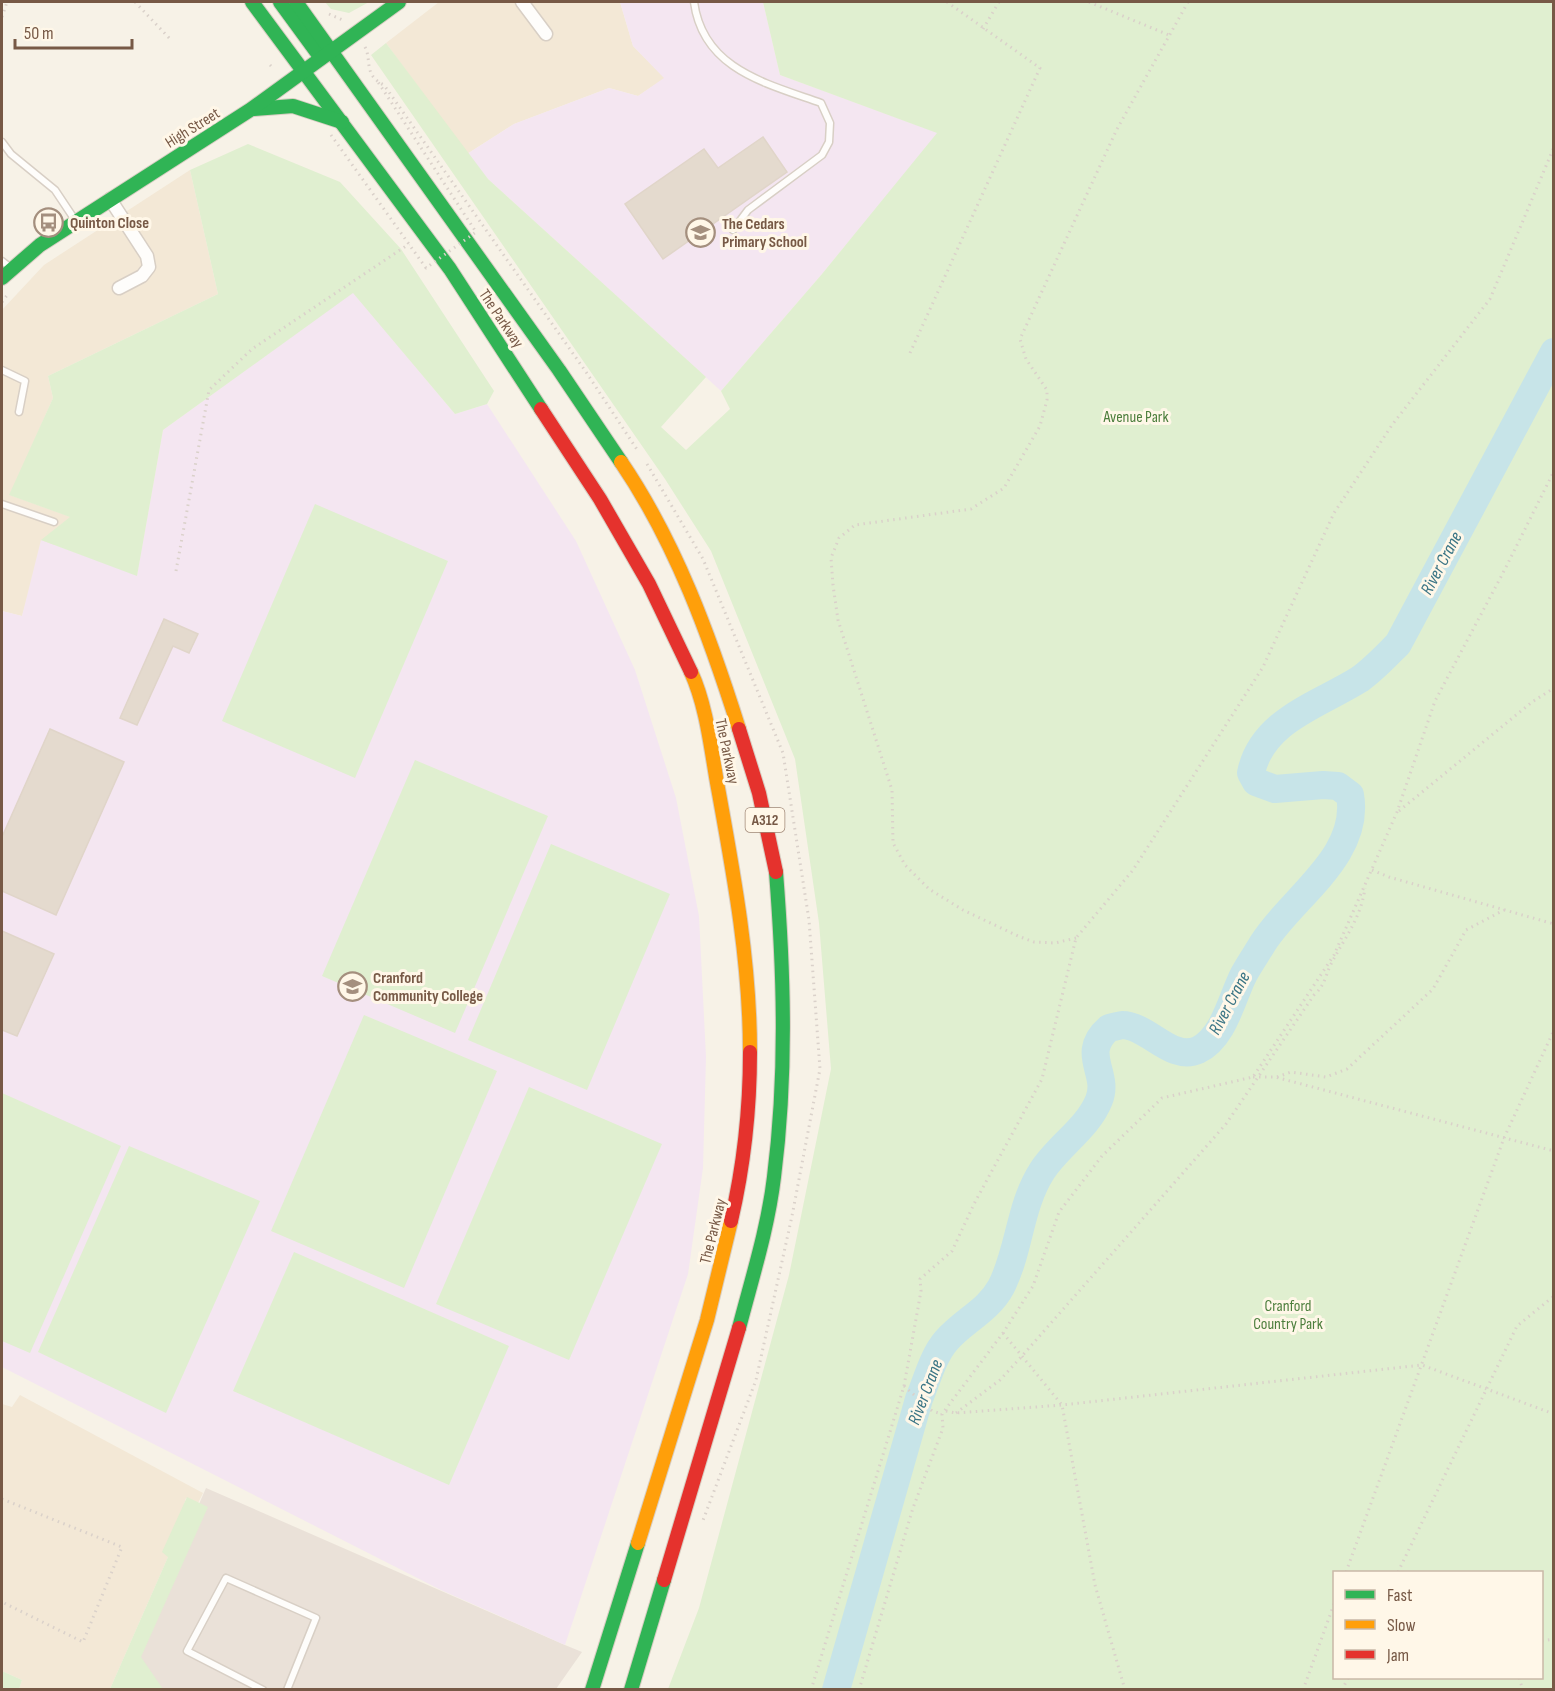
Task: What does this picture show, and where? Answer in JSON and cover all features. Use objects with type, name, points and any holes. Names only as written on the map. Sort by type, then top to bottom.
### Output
[{"type":"main road","name":"The Parkway","points":[[252,2],[450,269],[600,499],[649,584],[693,675],[709,739],[741,910],[750,1012],[750,1095],[743,1169],[706,1320],[592,1689]]},
{"type":"main road","points":[[280,2],[327,54]]},
{"type":"main road","name":"The Parkway","points":[[296,2],[327,54],[578,398],[630,475],[669,548],[711,639],[759,793],[776,872],[783,964],[783,1058],[774,1178],[739,1329],[631,1689]]},
{"type":"main road","name":"High Street","points":[[2,279],[7,265],[250,110],[399,2]]},
{"type":"main road","points":[[250,110],[294,106],[342,122]]},
{"type":"street","points":[[522,2],[546,34]]},
{"type":"street","points":[[110,199],[147,256],[149,267],[142,276],[118,288]]},
{"type":"lane","points":[[694,2],[696,17],[712,50],[739,70],[820,103],[830,123],[830,142],[822,155],[748,210],[734,230]]},
{"type":"lane","points":[[2,142],[11,154],[55,190],[75,221]]},
{"type":"lane","points":[[2,370],[25,381],[19,412]]},
{"type":"lane","points":[[2,504],[54,522]]},
{"type":"lane","points":[[263,1689],[187,1651],[226,1578],[315,1618],[287,1689]]},
{"type":"path","points":[[2,17],[7,2]]},
{"type":"path","points":[[135,2],[172,41]]},
{"type":"path","points":[[910,353],[1040,68],[947,2]]},
{"type":"path","points":[[982,29],[999,2]]},
{"type":"path","points":[[1089,2],[1169,35]]},
{"type":"path","points":[[1076,938],[1055,943],[1034,942],[1018,936],[963,910],[929,889],[905,865],[893,843],[892,790],[838,620],[831,558],[839,538],[855,525],[971,509],[1004,488],[1040,426],[1047,400],[1047,390],[1026,359],[1020,339],[1118,129],[1188,2]]},
{"type":"path","points":[[325,9],[331,17],[344,19],[349,26]]},
{"type":"path","points":[[331,135],[426,268],[477,232],[366,64],[368,51],[364,45]]},
{"type":"path","points":[[270,65],[274,69]]},
{"type":"path","points":[[378,82],[384,85],[586,372],[668,495],[703,558],[783,753],[809,920],[820,1069],[792,1216],[756,1380],[700,1530]]},
{"type":"path","points":[[811,1689],[904,1386],[921,1291],[920,1279],[952,1251],[975,1202],[1042,1078],[1076,938],[1133,870],[1263,667],[1334,513],[1392,425],[1490,299],[1554,147]]},
{"type":"path","points":[[176,571],[209,390],[252,349],[409,244]]},
{"type":"path","points":[[1253,1077],[1334,955],[1397,812],[1435,701],[1554,471]]},
{"type":"path","points":[[1397,812],[1532,702],[1554,688]]},
{"type":"path","points":[[1372,870],[1389,877],[1554,924]]},
{"type":"path","points":[[956,1413],[1000,1380],[1226,1124],[1314,995],[1323,987],[1331,966],[1363,904],[1366,883]]},
{"type":"path","points":[[1275,1077],[1291,1072],[1326,1077],[1347,1069],[1433,989],[1466,930],[1504,910]]},
{"type":"path","points":[[1346,1571],[1504,1138],[1554,1030]]},
{"type":"path","points":[[859,1689],[913,1508],[943,1428],[943,1413],[1003,1333],[1033,1286],[1059,1212],[1102,1156],[1162,1098],[1253,1077],[1275,1077],[1554,1151]]},
{"type":"path","points":[[1398,1571],[1517,1326],[1554,1296]]},
{"type":"path","points":[[1003,1333],[1062,1406],[1095,1585],[1125,1689]]},
{"type":"path","points":[[904,1386],[932,1411],[956,1413],[1062,1406],[1422,1365],[1554,1414]]},
{"type":"path","points":[[2,1499],[122,1547],[83,1642],[2,1602]]},
{"type":"path","points":[[1303,1689],[1333,1609]]},
{"type":"shaded area","points":[[439,2],[620,2],[633,46],[665,78],[638,96],[609,88],[514,124],[467,154],[386,43]]},
{"type":"shaded area","name":"The Cedars Primary School","points":[[620,2],[763,2],[780,75],[938,133],[822,274],[721,391],[488,179],[467,154],[514,124],[609,88],[638,96],[664,78],[633,46]]},
{"type":"shaded area","points":[[190,170],[218,294],[48,376],[53,398],[10,495],[71,517],[31,585],[22,616],[2,611],[2,310],[44,265]]},
{"type":"shaded area","name":"Cranford Community College","points":[[353,292],[455,414],[487,404],[576,541],[635,670],[676,798],[699,916],[706,1057],[703,1168],[688,1274],[565,1645],[441,1590],[2,1367],[2,611],[22,616],[41,540],[137,575],[163,430]]},
{"type":"shaded area","points":[[20,1395],[203,1493],[198,1503],[186,1498],[168,1557],[110,1689],[19,1689],[22,1680],[2,1671],[2,1404],[12,1407]]},
{"type":"shaded area","points":[[206,1488],[582,1652],[556,1689],[146,1690],[122,1680]]},
{"type":"green space","points":[[325,2],[369,2],[349,13],[331,9]]},
{"type":"green space","points":[[763,2],[1553,2],[1553,1689],[668,1689],[699,1608],[789,1275],[831,1069],[819,923],[795,759],[711,551],[665,479],[371,55],[386,43],[488,179],[706,377],[661,427],[686,450],[730,409],[721,391],[822,274],[937,133],[780,75]]},
{"type":"green space","points":[[248,144],[340,182],[401,249],[494,391],[487,404],[455,414],[353,293],[163,430],[137,576],[41,540],[70,517],[9,495],[53,398],[48,376],[218,294],[190,170]]},
{"type":"green space","points":[[315,504],[448,561],[355,778],[222,721]]},
{"type":"green space","points":[[415,760],[548,816],[455,1033],[322,976]]},
{"type":"green space","points":[[551,844],[670,894],[587,1090],[468,1040]]},
{"type":"green space","points":[[364,1015],[497,1071],[404,1288],[271,1231]]},
{"type":"green space","points":[[529,1087],[662,1144],[569,1360],[436,1304]]},
{"type":"green space","points":[[2,1093],[121,1146],[30,1353],[2,1341]]},
{"type":"green space","points":[[129,1146],[260,1201],[166,1413],[38,1352]]},
{"type":"green space","points":[[294,1252],[509,1346],[449,1485],[233,1391]]},
{"type":"green space","points":[[187,1497],[208,1507],[141,1657],[163,1689],[110,1689],[168,1557],[162,1552]]},
{"type":"green space","points":[[2,1671],[22,1680],[19,1689],[2,1689]]},
{"type":"building","points":[[763,137],[787,172],[663,259],[625,204],[704,149],[718,168]]},
{"type":"building","points":[[164,619],[198,634],[189,653],[173,646],[137,725],[120,718]]},
{"type":"building","points":[[50,729],[124,762],[56,915],[2,891],[2,837]]},
{"type":"building","points":[[2,931],[54,954],[17,1036],[2,1030]]},
{"type":"waterway","name":"River Crane","points":[[836,1690],[919,1399],[931,1368],[946,1341],[996,1295],[1007,1273],[1034,1185],[1049,1162],[1094,1110],[1101,1090],[1096,1055],[1096,1046],[1100,1037],[1109,1028],[1122,1025],[1141,1031],[1178,1051],[1198,1050],[1207,1044],[1221,1027],[1244,974],[1263,943],[1335,857],[1345,837],[1351,817],[1350,795],[1338,786],[1275,789],[1256,782],[1251,773],[1257,755],[1280,727],[1310,706],[1360,679],[1398,644],[1554,352]]},
{"type":"traffic: fast","points":[[252,2],[450,269],[541,409]]},
{"type":"traffic: fast","points":[[280,2],[321,58]]},
{"type":"traffic: fast","points":[[296,2],[559,370],[621,462]]},
{"type":"traffic: fast","points":[[2,278],[40,245],[250,110],[399,2]]},
{"type":"traffic: fast","points":[[254,109],[293,106],[342,122]]},
{"type":"traffic: fast","points":[[739,1328],[768,1215],[778,1139],[783,1024],[776,872]]},
{"type":"traffic: fast","points":[[592,1690],[638,1543]]},
{"type":"traffic: fast","points":[[631,1690],[664,1580]]},
{"type":"traffic: slow","points":[[621,462],[659,525],[690,591],[739,729]]},
{"type":"traffic: slow","points":[[691,672],[708,729],[735,886],[747,985],[750,1052]]},
{"type":"traffic: slow","points":[[638,1543],[707,1320],[731,1221]]},
{"type":"traffic: jam","points":[[541,409],[600,499],[649,584],[691,672]]},
{"type":"traffic: jam","points":[[739,729],[759,793],[776,872]]},
{"type":"traffic: jam","points":[[731,1221],[745,1137],[750,1052]]},
{"type":"traffic: jam","points":[[664,1580],[739,1328]]},
{"type":"place","name":"Quinton Close","points":[[49,222]]},
{"type":"place","name":"The Cedars Primary School","points":[[701,232]]},
{"type":"place","name":"Cranford Community College","points":[[352,986]]},
{"type":"park label","name":"Avenue Park","points":[[1136,416]]},
{"type":"park label","name":"Cranford Country Park","points":[[1288,1314]]}]
